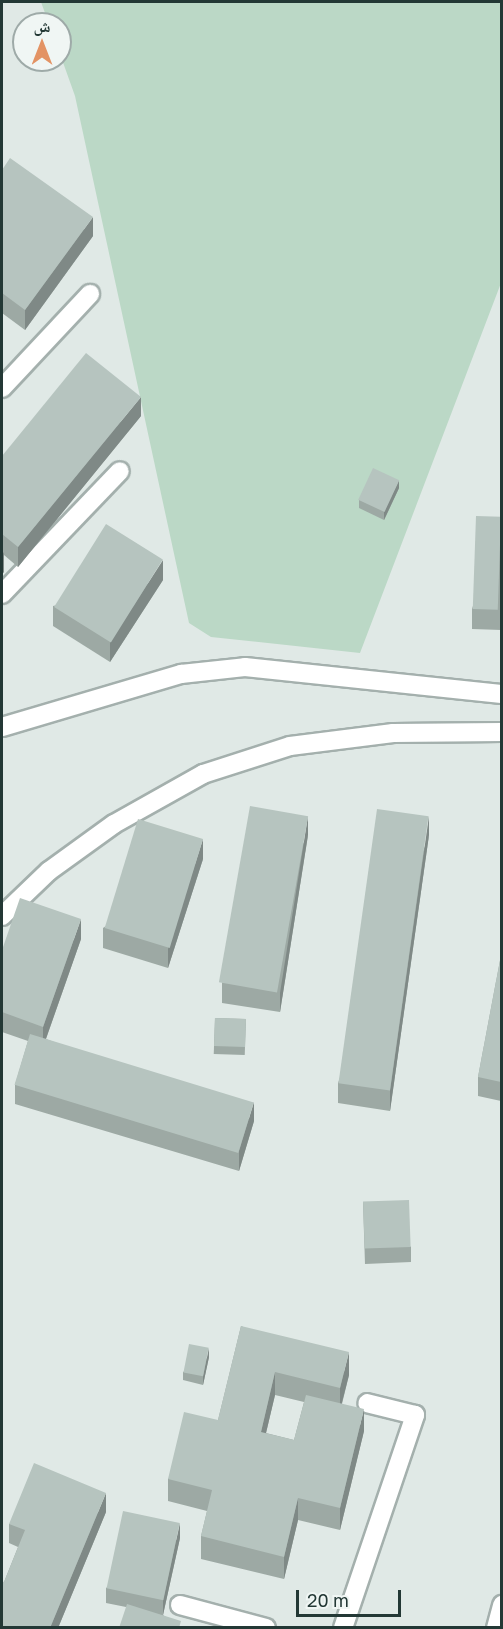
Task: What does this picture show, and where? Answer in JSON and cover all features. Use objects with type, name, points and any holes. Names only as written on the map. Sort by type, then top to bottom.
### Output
[{"type":"street","points":[[2,388],[90,294]]},
{"type":"street","points":[[2,594],[120,471]]},
{"type":"street","points":[[2,726],[181,674],[245,667],[501,694]]},
{"type":"street","points":[[2,916],[49,871],[114,824],[203,774],[290,746],[393,734],[501,732]]},
{"type":"street","points":[[343,1628],[415,1415],[367,1403]]},
{"type":"street","points":[[180,1605],[266,1628]]},
{"type":"street","points":[[496,1628],[501,1605]]},
{"type":"green space","points":[[41,2],[501,2],[501,283],[360,653],[211,637],[189,623],[75,96],[66,72],[72,72],[72,12],[45,12]]},
{"type":"building","points":[[10,158],[93,217],[25,310],[2,293],[2,170]]},
{"type":"building","points":[[86,353],[141,397],[18,547],[2,534],[2,456]]},
{"type":"building","points":[[373,468],[399,480],[384,512],[358,500]]},
{"type":"building","points":[[476,516],[501,517],[498,610],[473,609]]},
{"type":"building","points":[[106,524],[163,560],[111,643],[54,607]]},
{"type":"building","points":[[250,806],[308,816],[277,993],[219,982]]},
{"type":"building","points":[[377,809],[428,816],[390,1091],[338,1083]]},
{"type":"building","points":[[138,819],[203,839],[170,948],[105,928]]},
{"type":"building","points":[[20,898],[81,919],[43,1027],[2,1012],[2,950]]},
{"type":"building","points":[[501,955],[501,1082],[478,1077]]},
{"type":"building","points":[[215,1018],[246,1019],[245,1047],[214,1046]]},
{"type":"building","points":[[30,1034],[254,1102],[238,1153],[15,1085]]},
{"type":"building","points":[[409,1200],[411,1247],[365,1249],[363,1202]]},
{"type":"building","points":[[241,1326],[349,1352],[340,1388],[275,1372],[261,1432],[294,1440],[306,1395],[364,1409],[340,1508],[298,1498],[284,1557],[201,1536],[212,1490],[168,1479],[184,1412],[218,1420]]},
{"type":"building","points":[[189,1344],[209,1348],[203,1376],[183,1372]]},
{"type":"building","points":[[34,1463],[106,1493],[50,1628],[2,1628],[2,1581],[4,1582],[25,1530],[9,1524]]},
{"type":"building","points":[[123,1511],[180,1523],[163,1600],[107,1588]]},
{"type":"building","points":[[127,1604],[181,1621],[179,1628],[119,1628]]}]
